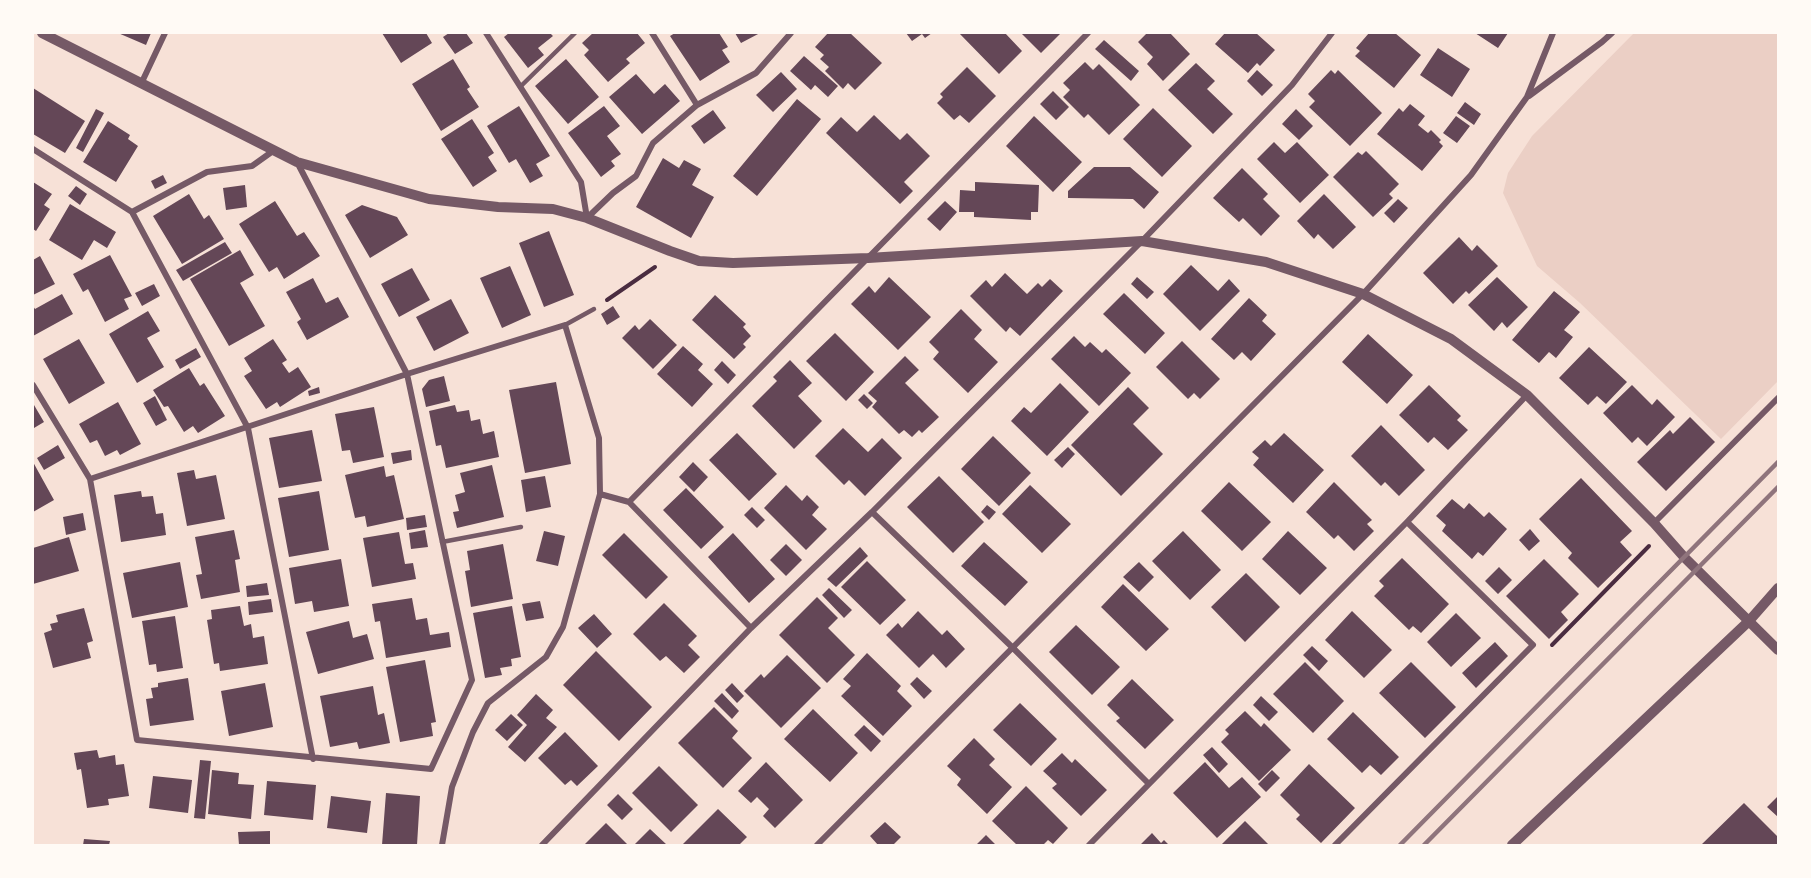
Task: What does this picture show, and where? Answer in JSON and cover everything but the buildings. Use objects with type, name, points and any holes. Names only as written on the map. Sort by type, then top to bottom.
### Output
[{"type":"street","points":[[42,33],[297,162],[429,199],[498,207],[554,209],[587,218],[699,261],[733,263],[868,258],[1142,241],[1266,262],[1363,294],[1451,339],[1527,395],[1778,650]]},
{"type":"street","points":[[141,84],[165,33]]},
{"type":"street","points":[[486,33],[581,182],[587,218]]},
{"type":"street","points":[[652,33],[697,105]]},
{"type":"street","points":[[587,218],[613,193],[636,176],[653,143],[697,105],[756,73],[791,33]]},
{"type":"street","points":[[629,502],[1088,33]]},
{"type":"street","points":[[542,845],[751,628],[872,512],[1142,241],[1292,85],[1332,33]]},
{"type":"street","points":[[817,845],[1363,294],[1471,175],[1527,97],[1552,33]]},
{"type":"street","points":[[1527,97],[1612,33]]},
{"type":"street","points":[[33,149],[132,212],[248,428],[313,759]]},
{"type":"street","points":[[132,212],[207,172],[252,166],[273,151]]},
{"type":"street","points":[[33,384],[90,479],[137,740],[431,769],[472,680],[407,374],[297,162]]},
{"type":"street","points":[[90,479],[407,374],[565,325],[599,438],[600,494],[563,627],[546,657],[488,703],[473,732],[452,787],[442,845]]},
{"type":"street","points":[[1089,845],[1407,522],[1527,395]]},
{"type":"street","points":[[1654,523],[1778,398]]},
{"type":"street","points":[[600,494],[629,502],[751,628]]},
{"type":"street","points":[[872,512],[1149,784]]},
{"type":"street","points":[[1335,845],[1533,645],[1407,522]]},
{"type":"street","points":[[1512,845],[1749,621],[1778,588]]},
{"type":"lane","points":[[520,87],[576,33]]},
{"type":"lane","points":[[565,325],[594,309]]},
{"type":"lane","points":[[442,542],[521,527]]},
{"type":"path","points":[[594,309],[660,264],[670,251]]},
{"type":"shaded area","points":[[1634,33],[1778,33],[1778,381],[1721,439],[1580,303],[1537,266],[1503,193],[1508,173],[1532,136]]},
{"type":"railway","points":[[1400,845],[1778,462]]},
{"type":"railway","points":[[1424,845],[1778,487]]}]
